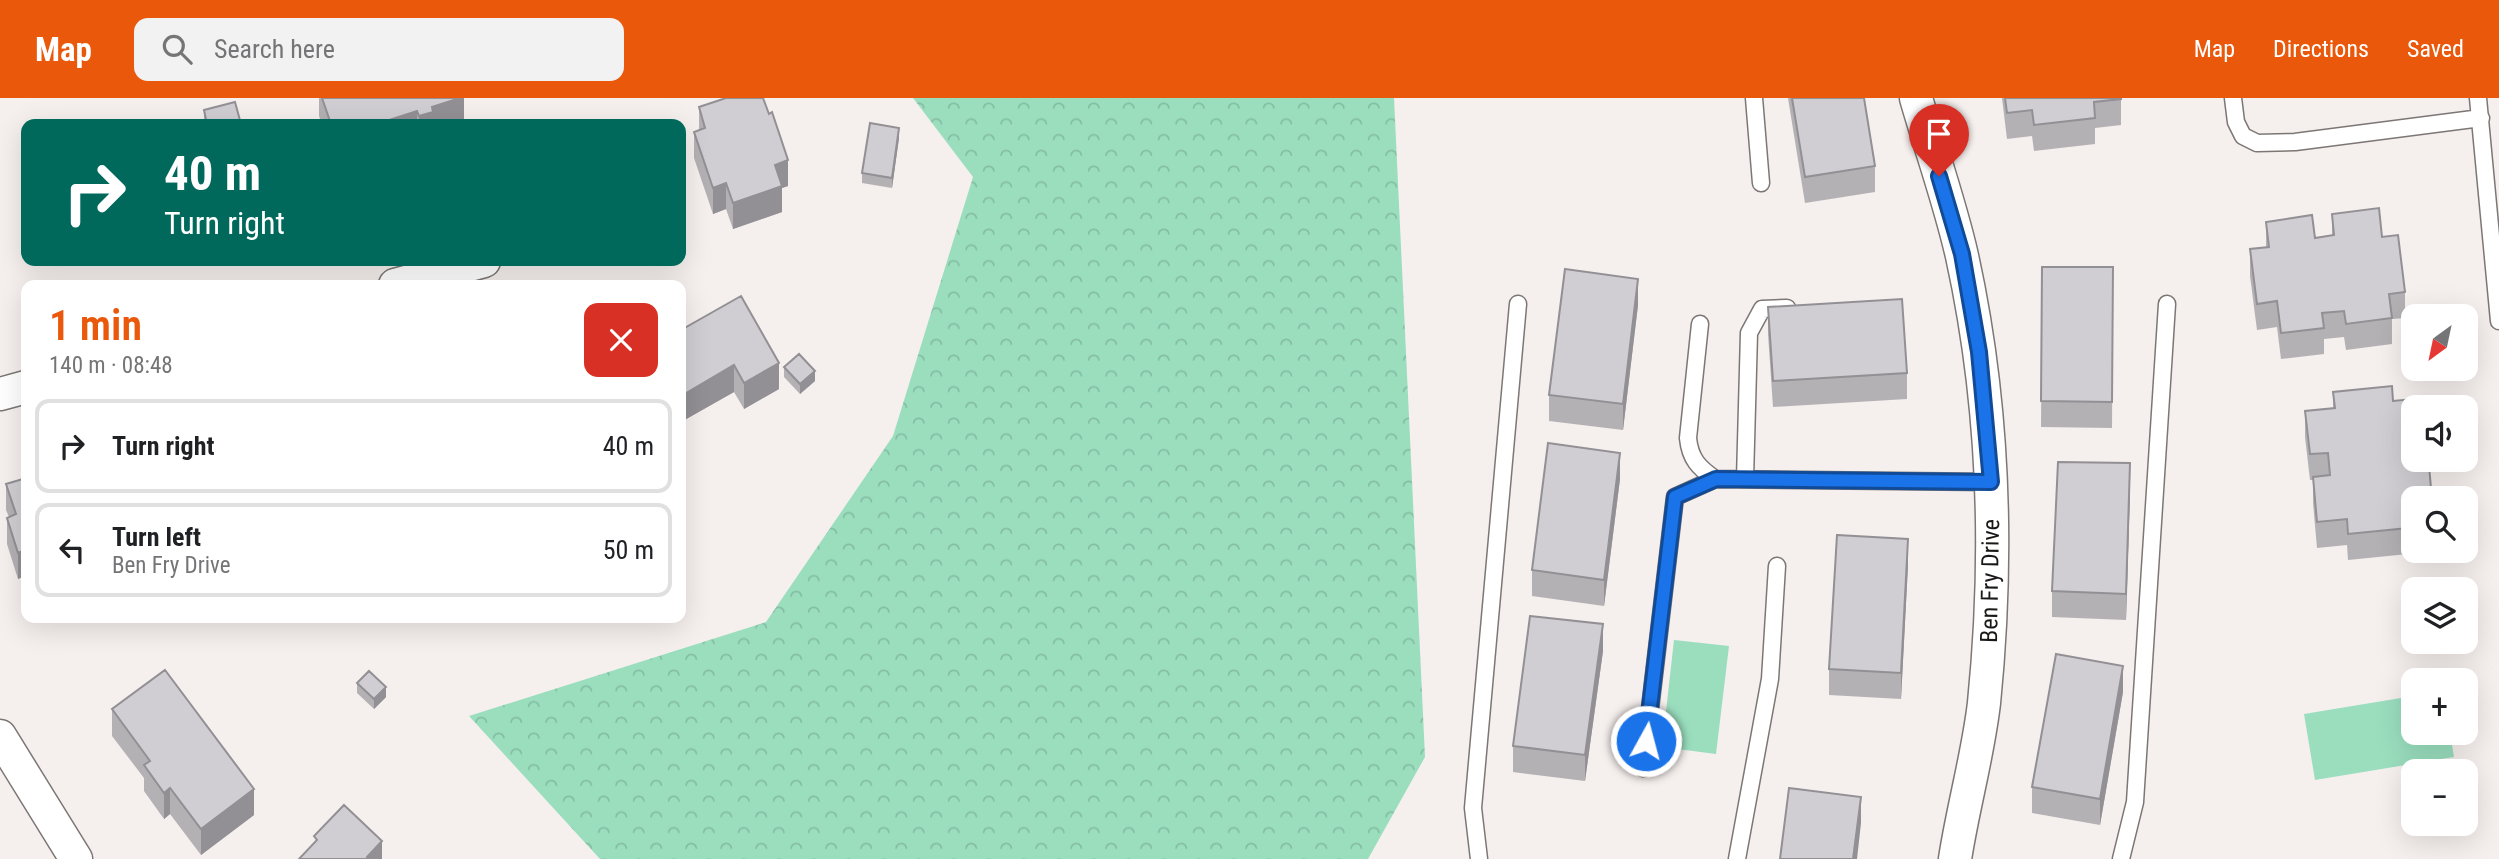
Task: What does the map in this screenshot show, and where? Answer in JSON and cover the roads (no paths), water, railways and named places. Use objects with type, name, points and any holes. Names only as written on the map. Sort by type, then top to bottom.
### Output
[{"type":"street","name":"Ben Fry Drive","points":[[1916,98],[1962,254],[1979,352],[1991,482],[1992,600],[1983,706],[1955,859]]},
{"type":"street","points":[[414,280],[465,266]]},
{"type":"street","points":[[0,394],[21,388]]},
{"type":"street","points":[[0,736],[76,859]]},
{"type":"lane","points":[[1754,98],[1761,183]]},
{"type":"lane","points":[[2233,98],[2239,129],[2243,136],[2257,143],[2295,142],[2481,118]]},
{"type":"lane","points":[[2478,98],[2499,321]]},
{"type":"lane","points":[[1479,859],[1473,808],[1518,304]]},
{"type":"lane","points":[[2121,859],[2135,802],[2167,304]]},
{"type":"lane","points":[[1745,479],[1749,333],[1762,309],[1801,307]]},
{"type":"lane","points":[[1700,324],[1688,438],[1689,451],[1697,467],[1716,479]]},
{"type":"lane","points":[[1643,768],[1675,497],[1716,479],[1991,482]]},
{"type":"lane","points":[[1737,859],[1770,680],[1777,566]]}]
